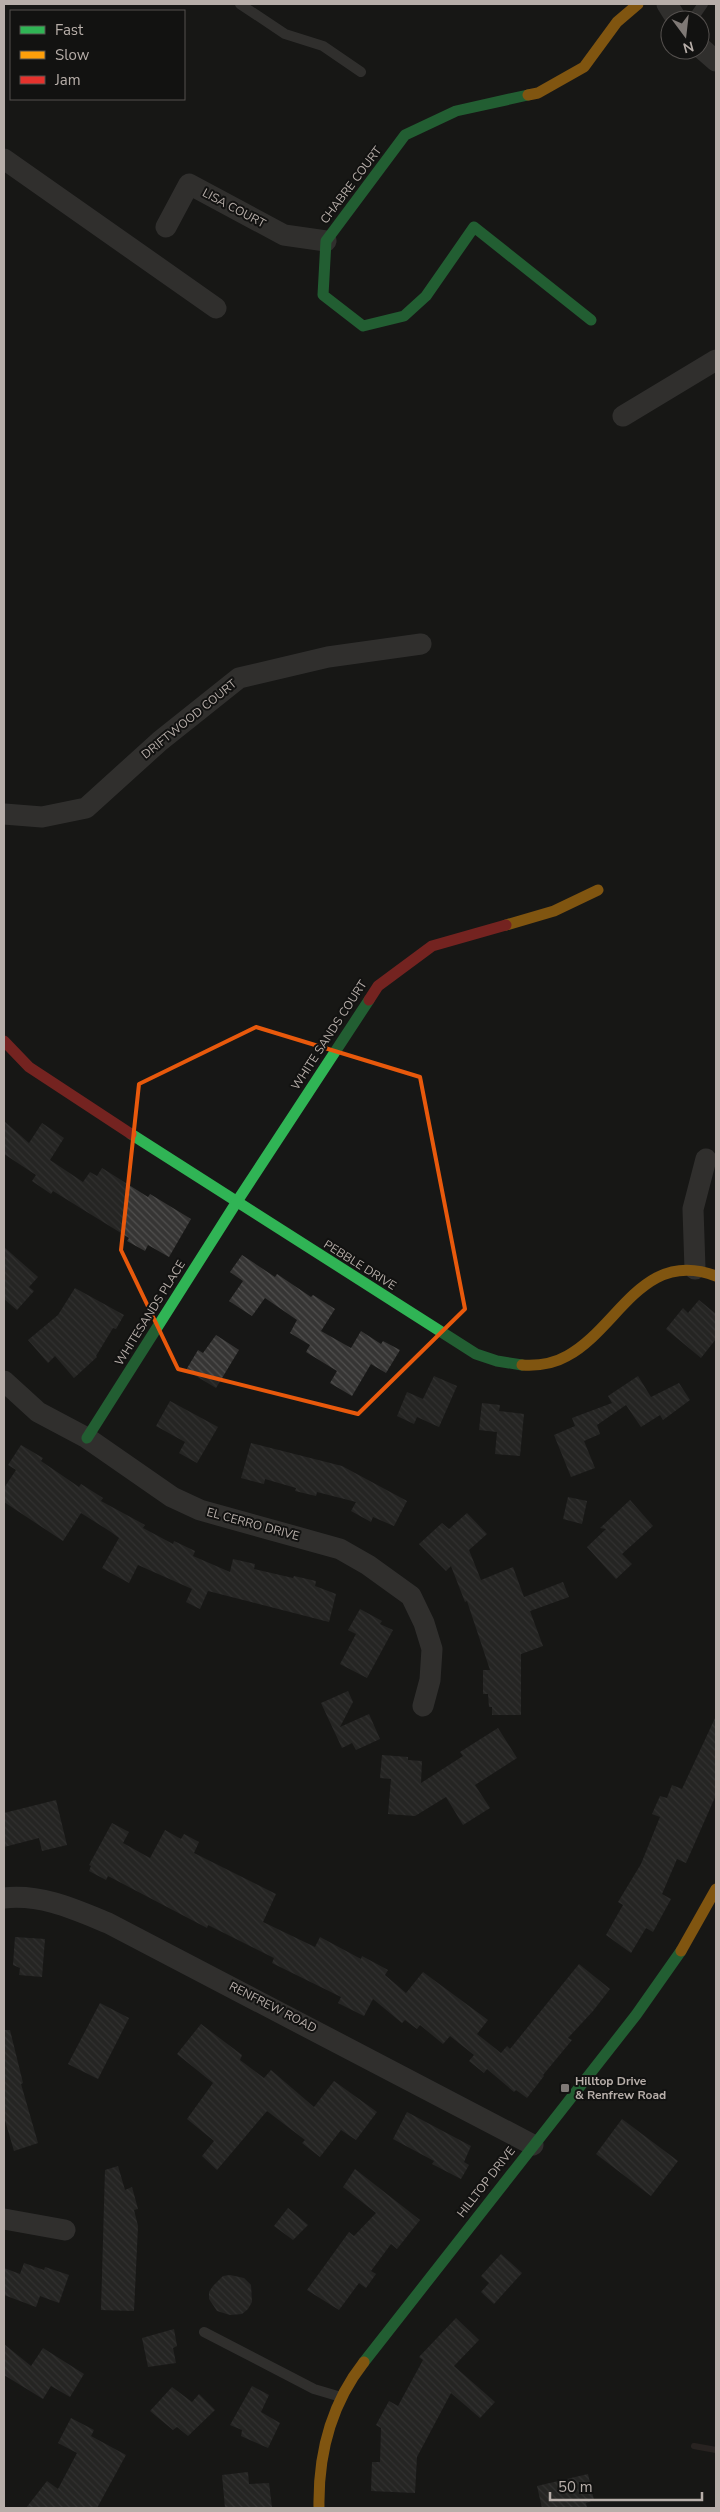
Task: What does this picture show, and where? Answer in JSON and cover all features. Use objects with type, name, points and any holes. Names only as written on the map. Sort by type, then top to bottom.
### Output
[{"type":"street","name":"CHABRE COURT","points":[[591,320],[474,227],[426,296],[404,316],[363,326],[323,295],[326,242],[405,134],[456,111],[538,93],[584,67],[617,22],[638,4]]},
{"type":"street","points":[[4,159],[216,308]]},
{"type":"street","name":"LISA COURT","points":[[166,226],[190,184],[284,235],[326,242]]},
{"type":"street","points":[[623,416],[716,360]]},
{"type":"street","name":"DRIFTWOOD COURT","points":[[4,814],[42,817],[86,808],[160,741],[239,678],[328,657],[421,644]]},
{"type":"street","name":"WHITE SANDS COURT","points":[[236,1203],[378,986],[432,946],[554,912],[598,890]]},
{"type":"street","name":"PEBBLE DRIVE","points":[[4,1041],[28,1067],[236,1203],[476,1354],[497,1362],[517,1366],[541,1365],[562,1359],[579,1348],[630,1293],[659,1276],[695,1269],[716,1276]]},
{"type":"street","points":[[695,1269],[693,1209],[706,1159]]},
{"type":"street","name":"WHITESANDS PLACE","points":[[87,1438],[236,1203]]},
{"type":"street","name":"EL CERRO DRIVE","points":[[4,1381],[38,1412],[87,1438],[172,1497],[200,1510],[340,1549],[368,1565],[411,1596],[424,1623],[432,1649],[430,1680],[423,1706]]},
{"type":"street","name":"HILLTOP DRIVE","points":[[319,2508],[317,2481],[322,2447],[334,2411],[357,2371],[636,2015],[679,1954],[716,1889]]},
{"type":"street","name":"RENFREW ROAD","points":[[4,1898],[21,1896],[50,1900],[108,1922],[533,2144]]},
{"type":"street","points":[[4,2219],[65,2230]]},
{"type":"lane","points":[[240,4],[285,34],[323,46],[360,72]]},
{"type":"lane","points":[[204,2332],[314,2388],[342,2398]]},
{"type":"highlighted area","points":[[256,1027],[420,1077],[465,1309],[358,1414],[178,1369],[121,1250],[139,1084]]},
{"type":"building","points":[[4,1121],[29,1143],[42,1123],[64,1138],[50,1160],[83,1182],[90,1172],[97,1176],[102,1168],[148,1197],[150,1194],[191,1219],[169,1257],[148,1245],[145,1251],[127,1241],[129,1238],[53,1191],[51,1194],[32,1181],[36,1175],[4,1154]]},
{"type":"building","points":[[4,1247],[38,1277],[29,1287],[34,1291],[17,1310],[4,1299]]},
{"type":"building","points":[[242,1255],[275,1277],[277,1274],[311,1297],[313,1295],[335,1309],[321,1331],[351,1348],[361,1331],[381,1344],[383,1341],[400,1350],[386,1373],[371,1364],[352,1396],[330,1383],[337,1371],[306,1352],[310,1345],[290,1333],[297,1320],[265,1298],[252,1316],[229,1301],[243,1281],[230,1272]]},
{"type":"building","points":[[75,1288],[124,1315],[116,1329],[113,1328],[97,1357],[74,1378],[55,1356],[48,1363],[28,1340],[58,1315]]},
{"type":"building","points":[[699,1300],[716,1314],[716,1339],[701,1358],[666,1329],[683,1308],[688,1313]]},
{"type":"building","points":[[216,1335],[239,1350],[216,1388],[186,1370],[198,1350],[203,1353]]},
{"type":"building","points":[[434,1376],[457,1386],[439,1427],[417,1417],[414,1424],[397,1416],[407,1392],[423,1399]]},
{"type":"building","points":[[638,1376],[651,1397],[679,1383],[690,1400],[663,1420],[660,1415],[641,1427],[626,1405],[597,1425],[600,1434],[584,1441],[595,1468],[571,1477],[554,1435],[575,1426],[572,1418],[612,1403],[608,1396]]},
{"type":"building","points":[[170,1401],[218,1427],[197,1463],[179,1453],[185,1442],[156,1426]]},
{"type":"building","points":[[482,1403],[500,1405],[499,1411],[524,1414],[520,1456],[495,1454],[497,1432],[479,1430]]},
{"type":"building","points":[[251,1443],[342,1466],[407,1501],[394,1526],[373,1517],[371,1522],[351,1511],[356,1502],[317,1492],[316,1496],[295,1491],[296,1488],[265,1479],[264,1484],[241,1478]]},
{"type":"building","points":[[21,1445],[43,1458],[41,1461],[79,1487],[81,1484],[103,1498],[101,1501],[145,1525],[143,1528],[173,1544],[174,1541],[195,1551],[193,1556],[230,1572],[233,1559],[255,1564],[254,1569],[316,1581],[315,1586],[336,1594],[329,1622],[208,1591],[200,1609],[186,1602],[192,1589],[138,1565],[129,1583],[102,1568],[119,1538],[111,1532],[81,1513],[63,1541],[4,1502],[4,1488],[16,1470],[8,1465]]},
{"type":"building","points":[[568,1497],[587,1501],[582,1524],[563,1519]]},
{"type":"building","points":[[630,1500],[653,1526],[622,1554],[632,1564],[616,1579],[587,1547],[606,1529],[600,1528]]},
{"type":"building","points":[[467,1513],[487,1534],[469,1550],[481,1580],[513,1567],[524,1597],[563,1582],[569,1597],[530,1611],[543,1646],[521,1654],[521,1715],[492,1715],[488,1694],[483,1694],[483,1670],[490,1670],[467,1601],[465,1602],[451,1566],[446,1571],[419,1544],[442,1523],[449,1529]]},
{"type":"building","points":[[360,1609],[382,1621],[380,1624],[393,1630],[367,1678],[340,1664],[356,1634],[348,1630]]},
{"type":"building","points":[[348,1691],[353,1702],[340,1727],[369,1714],[380,1739],[356,1750],[352,1743],[342,1748],[321,1703]]},
{"type":"building","points":[[716,1716],[716,1795],[686,1863],[677,1859],[662,1894],[671,1899],[653,1932],[646,1928],[631,1953],[606,1935],[623,1905],[618,1902],[641,1864],[660,1817],[652,1814],[660,1796],[667,1798],[672,1785],[682,1789]]},
{"type":"building","points":[[498,1728],[517,1758],[475,1785],[490,1808],[463,1825],[446,1797],[415,1816],[388,1814],[391,1779],[380,1778],[382,1755],[408,1757],[408,1760],[422,1761],[421,1783],[463,1756],[460,1752]]},
{"type":"building","points":[[56,1800],[67,1845],[42,1851],[39,1838],[4,1847],[4,1813]]},
{"type":"building","points":[[112,1823],[129,1832],[123,1843],[150,1858],[165,1830],[181,1839],[184,1834],[199,1842],[194,1853],[276,1894],[263,1922],[315,1947],[320,1937],[361,1959],[362,1956],[388,1970],[385,1975],[406,1993],[423,1972],[488,2020],[477,2034],[501,2053],[507,2046],[510,2049],[579,1964],[610,1989],[568,2038],[572,2040],[527,2098],[516,2090],[514,2092],[487,2069],[484,2073],[469,2061],[474,2055],[450,2036],[443,2044],[420,2025],[417,2029],[405,2020],[402,2023],[373,1999],[364,2016],[338,2003],[341,1997],[272,1963],[274,1958],[208,1925],[207,1928],[108,1876],[106,1880],[89,1871],[91,1866],[89,1865]]},
{"type":"building","points":[[15,1937],[45,1939],[42,1977],[19,1975],[20,1968],[13,1965]]},
{"type":"building","points":[[100,2003],[129,2018],[98,2079],[68,2064]]},
{"type":"building","points":[[201,2024],[242,2055],[240,2060],[264,2078],[271,2070],[314,2107],[334,2081],[377,2112],[356,2140],[341,2130],[320,2157],[302,2143],[305,2140],[267,2111],[217,2170],[202,2156],[214,2141],[187,2119],[213,2083],[177,2054]]},
{"type":"building","points":[[4,2030],[10,2030],[23,2083],[21,2084],[38,2143],[14,2151],[4,2117]]},
{"type":"building","points":[[407,2112],[471,2146],[464,2162],[469,2165],[461,2179],[432,2164],[434,2161],[393,2139]]},
{"type":"building","points":[[622,2119],[678,2161],[651,2196],[596,2154]]},
{"type":"building","points":[[118,2166],[125,2190],[132,2187],[138,2209],[134,2210],[138,2226],[134,2311],[101,2310],[105,2170]]},
{"type":"building","points":[[355,2169],[420,2220],[397,2249],[391,2244],[371,2271],[376,2274],[366,2288],[359,2283],[339,2310],[307,2290],[349,2232],[354,2236],[376,2213],[343,2187]]},
{"type":"building","points":[[288,2208],[308,2225],[293,2240],[274,2226]]},
{"type":"building","points":[[501,2254],[522,2273],[494,2304],[481,2292],[489,2283],[481,2276]]},
{"type":"building","points":[[24,2263],[44,2270],[45,2267],[69,2275],[59,2303],[40,2296],[36,2307],[4,2295],[4,2268],[20,2274]]},
{"type":"building","points":[[230,2275],[244,2278],[251,2285],[252,2302],[242,2314],[230,2315],[217,2311],[209,2299],[209,2292],[213,2286],[223,2276]]},
{"type":"building","points":[[456,2318],[479,2340],[454,2366],[495,2402],[480,2418],[451,2393],[417,2457],[415,2493],[371,2491],[372,2462],[380,2462],[381,2428],[376,2425],[389,2401],[398,2406],[423,2360],[419,2357]]},
{"type":"building","points":[[174,2329],[177,2346],[173,2348],[176,2363],[148,2367],[142,2338]]},
{"type":"building","points":[[4,2344],[31,2366],[43,2348],[84,2374],[70,2397],[51,2386],[43,2399],[4,2375]]},
{"type":"building","points":[[252,2386],[269,2395],[261,2412],[280,2423],[268,2448],[241,2436],[242,2430],[230,2425]]},
{"type":"building","points":[[172,2387],[192,2402],[199,2394],[215,2410],[188,2436],[177,2427],[173,2430],[150,2411]]},
{"type":"building","points":[[71,2418],[94,2430],[91,2436],[126,2455],[97,2508],[26,2508],[47,2481],[58,2489],[77,2453],[58,2443]]},
{"type":"building","points":[[248,2472],[249,2484],[269,2483],[272,2507],[225,2508],[222,2475]]},
{"type":"building","points":[[588,2474],[594,2500],[586,2503],[587,2508],[542,2508],[537,2486]]},
{"type":"waterway","points":[[694,2446],[716,2450]]},
{"type":"traffic: fast","points":[[528,95],[456,111],[405,135],[326,241],[323,295],[363,326],[404,316],[426,296],[474,227],[591,320]]},
{"type":"traffic: fast","points":[[87,1438],[236,1203],[369,1000]]},
{"type":"traffic: fast","points":[[131,1134],[476,1354],[497,1361],[522,1365]]},
{"type":"traffic: fast","points":[[364,2362],[636,2015],[681,1951]]},
{"type":"traffic: slow","points":[[528,95],[538,93],[584,67],[617,22],[638,4]]},
{"type":"traffic: slow","points":[[506,925],[554,911],[598,890]]},
{"type":"traffic: slow","points":[[522,1365],[545,1364],[567,1356],[602,1328],[633,1295],[650,1282],[669,1273],[690,1270],[716,1276]]},
{"type":"traffic: slow","points":[[681,1951],[716,1889]]},
{"type":"traffic: slow","points":[[319,2508],[321,2469],[329,2431],[343,2395],[364,2362]]},
{"type":"traffic: jam","points":[[369,1000],[378,986],[432,946],[506,925]]},
{"type":"traffic: jam","points":[[4,1041],[29,1067],[131,1134]]},
{"type":"place","name":"Hilltop Drive & Renfrew Road","points":[[565,2088]]}]
